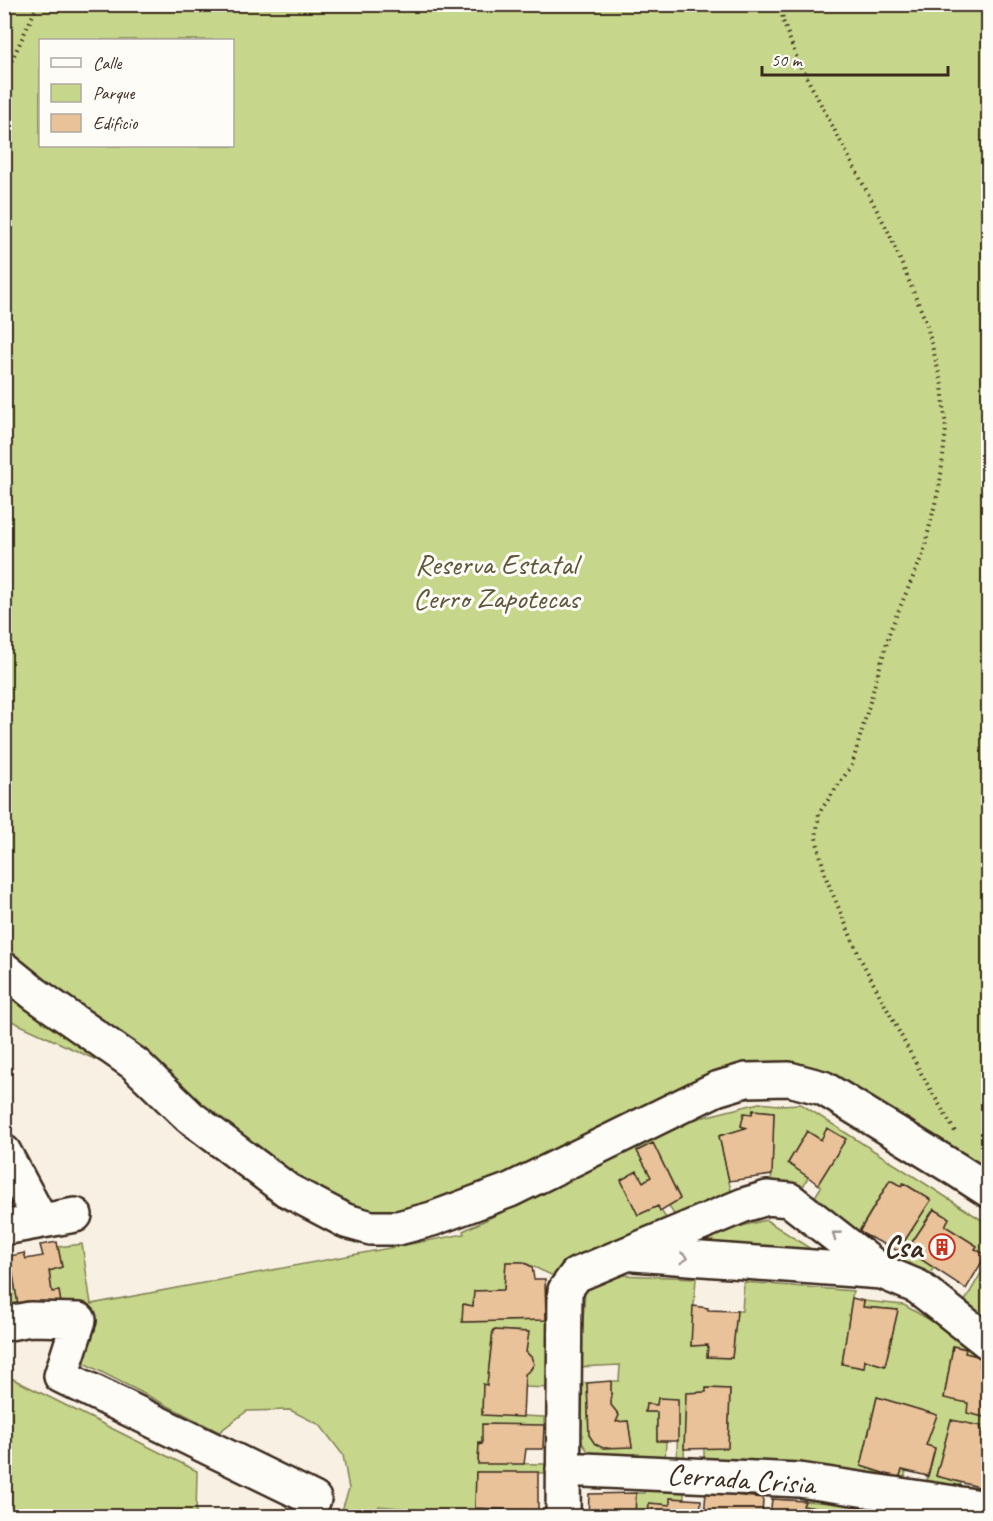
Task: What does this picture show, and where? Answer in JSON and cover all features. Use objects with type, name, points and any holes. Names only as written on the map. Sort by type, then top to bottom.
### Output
[{"type":"street","points":[[4,969],[35,994],[135,1064],[190,1118],[287,1190],[346,1221],[371,1228],[398,1228],[432,1219],[510,1190],[716,1089],[746,1080],[789,1078],[823,1088],[988,1190]]},
{"type":"street","points":[[4,1152],[41,1221]]},
{"type":"street","points":[[563,1516],[565,1290],[576,1275],[744,1205],[767,1198],[790,1200],[882,1272],[918,1287],[988,1342]]},
{"type":"street","points":[[4,1228],[75,1215]]},
{"type":"street","points":[[626,1254],[882,1272]]},
{"type":"street","points":[[4,1324],[30,1319],[79,1320],[61,1376],[314,1499]]},
{"type":"street","name":"Cerrada Crisia","points":[[563,1469],[799,1480],[988,1508]]},
{"type":"path","points":[[4,77],[38,4]]},
{"type":"path","points":[[781,4],[783,21],[798,61],[889,233],[926,322],[942,385],[946,429],[940,483],[923,554],[891,628],[852,765],[819,813],[816,838],[826,878],[860,958],[922,1075],[963,1144]]},
{"type":"green space","name":"Reserva Estatal Cerro Zapotecas","points":[[5,5],[988,5],[988,1186],[759,1070],[460,1207],[329,1226],[273,1203],[116,1069],[5,1018]]},
{"type":"green space","points":[[759,1103],[801,1104],[988,1224],[988,1257],[975,1249],[977,1246],[945,1226],[949,1218],[934,1209],[907,1249],[934,1268],[923,1282],[892,1264],[931,1200],[904,1183],[901,1186],[890,1180],[854,1239],[808,1208],[821,1187],[818,1184],[845,1140],[827,1128],[821,1140],[807,1131],[788,1163],[808,1177],[797,1199],[771,1186],[774,1112],[753,1110],[752,1114],[744,1113],[741,1126],[746,1128],[719,1136],[732,1195],[676,1218],[669,1206],[680,1198],[653,1143],[637,1150],[651,1177],[643,1182],[636,1172],[621,1180],[638,1215],[658,1206],[668,1221],[560,1279],[523,1262],[506,1262],[504,1290],[475,1291],[473,1306],[463,1305],[463,1322],[546,1320],[551,1323],[549,1388],[524,1387],[525,1374],[534,1364],[526,1352],[528,1332],[493,1330],[487,1385],[483,1385],[482,1414],[544,1417],[544,1425],[479,1443],[478,1463],[545,1464],[546,1473],[476,1472],[475,1508],[538,1511],[537,1516],[409,1516],[409,1509],[379,1506],[378,1516],[340,1516],[349,1489],[343,1455],[320,1425],[290,1410],[247,1411],[219,1432],[68,1355],[59,1291],[52,1292],[49,1271],[62,1267],[58,1247],[82,1244],[91,1304],[464,1234],[463,1231],[604,1163],[680,1123]]},
{"type":"green space","points":[[766,1220],[814,1251],[698,1244],[722,1231]]},
{"type":"green space","points":[[9,1252],[20,1317],[5,1319],[5,1253]]},
{"type":"green space","points":[[988,1261],[988,1322],[962,1306]]},
{"type":"green space","points":[[619,1275],[696,1278],[691,1346],[708,1345],[707,1357],[732,1358],[737,1311],[742,1311],[744,1282],[853,1291],[842,1364],[863,1368],[865,1360],[885,1366],[898,1310],[863,1307],[864,1301],[904,1305],[988,1354],[988,1368],[980,1366],[981,1357],[965,1353],[965,1348],[953,1346],[944,1397],[968,1403],[968,1413],[988,1418],[988,1432],[980,1430],[980,1426],[951,1420],[936,1476],[961,1482],[958,1493],[924,1491],[935,1449],[926,1445],[937,1415],[877,1397],[861,1466],[899,1478],[902,1470],[906,1471],[902,1488],[704,1462],[704,1448],[728,1447],[730,1389],[707,1388],[706,1392],[686,1393],[684,1462],[677,1461],[678,1400],[658,1399],[657,1405],[646,1404],[645,1412],[657,1412],[657,1440],[666,1441],[665,1461],[590,1454],[582,1443],[580,1435],[580,1382],[587,1383],[589,1435],[595,1444],[632,1447],[628,1421],[616,1422],[619,1415],[611,1405],[611,1381],[619,1381],[620,1365],[580,1367],[585,1291]]},
{"type":"green space","points":[[5,1375],[197,1471],[196,1516],[5,1516]]},
{"type":"green space","points":[[684,1486],[684,1499],[671,1498],[670,1505],[649,1503],[648,1516],[635,1516],[636,1493],[644,1493],[646,1487]]},
{"type":"green space","points":[[805,1501],[856,1505],[891,1516],[816,1515],[803,1506]]},
{"type":"building","points":[[753,1110],[774,1112],[772,1175],[729,1181],[719,1136],[746,1128],[741,1126],[744,1113],[752,1114]]},
{"type":"building","name":"Csa","points":[[827,1128],[846,1139],[818,1184],[788,1163],[807,1131],[821,1140]]},
{"type":"building","points":[[653,1143],[680,1199],[660,1211],[658,1206],[638,1215],[621,1180],[637,1171],[643,1182],[651,1177],[637,1151]]},
{"type":"building","name":"Csa","points":[[890,1180],[901,1186],[903,1183],[931,1200],[898,1251],[859,1232]]},
{"type":"building","name":"Csa","points":[[934,1209],[949,1218],[945,1226],[977,1246],[975,1249],[986,1255],[966,1289],[907,1250]]},
{"type":"building","points":[[57,1242],[62,1267],[49,1271],[52,1292],[59,1291],[62,1310],[20,1317],[10,1256],[24,1253],[26,1259],[43,1256],[40,1245]]},
{"type":"building","points":[[506,1262],[523,1262],[532,1267],[534,1279],[545,1279],[546,1320],[462,1322],[463,1304],[473,1306],[474,1291],[504,1290]]},
{"type":"building","points":[[852,1298],[864,1301],[863,1307],[898,1310],[885,1366],[865,1360],[864,1368],[842,1364]]},
{"type":"building","points":[[693,1306],[708,1308],[708,1310],[737,1311],[732,1358],[707,1357],[708,1345],[691,1346]]},
{"type":"building","points":[[493,1330],[529,1332],[526,1352],[534,1364],[525,1374],[523,1417],[482,1415],[483,1384],[487,1385]]},
{"type":"building","points":[[953,1346],[966,1349],[965,1353],[981,1357],[980,1366],[988,1368],[988,1418],[967,1413],[968,1403],[944,1398]]},
{"type":"building","points":[[611,1381],[611,1405],[619,1415],[616,1422],[628,1421],[632,1447],[603,1448],[595,1444],[589,1435],[587,1383]]},
{"type":"building","points":[[706,1388],[730,1389],[728,1448],[684,1449],[686,1393],[706,1392]]},
{"type":"building","points":[[877,1397],[937,1415],[926,1445],[935,1448],[928,1476],[902,1470],[899,1478],[861,1466]]},
{"type":"building","points":[[658,1398],[678,1399],[678,1441],[657,1441],[657,1412],[645,1412],[646,1404],[657,1405]]},
{"type":"building","points":[[951,1420],[981,1426],[980,1430],[988,1432],[988,1468],[983,1488],[936,1476]]},
{"type":"building","points":[[482,1424],[544,1425],[543,1449],[526,1449],[524,1464],[478,1464],[479,1443],[482,1444]]},
{"type":"building","points":[[476,1472],[538,1472],[538,1511],[475,1508]]},
{"type":"building","points":[[706,1492],[763,1498],[762,1516],[704,1516]]},
{"type":"building","points":[[636,1493],[635,1516],[588,1516],[589,1494]]},
{"type":"building","points":[[670,1498],[701,1500],[700,1516],[648,1516],[649,1503],[670,1505]]},
{"type":"building","points":[[772,1499],[805,1501],[803,1506],[816,1508],[816,1515],[845,1516],[770,1516]]},
{"type":"place","name":"Csa","points":[[942,1247]]}]
